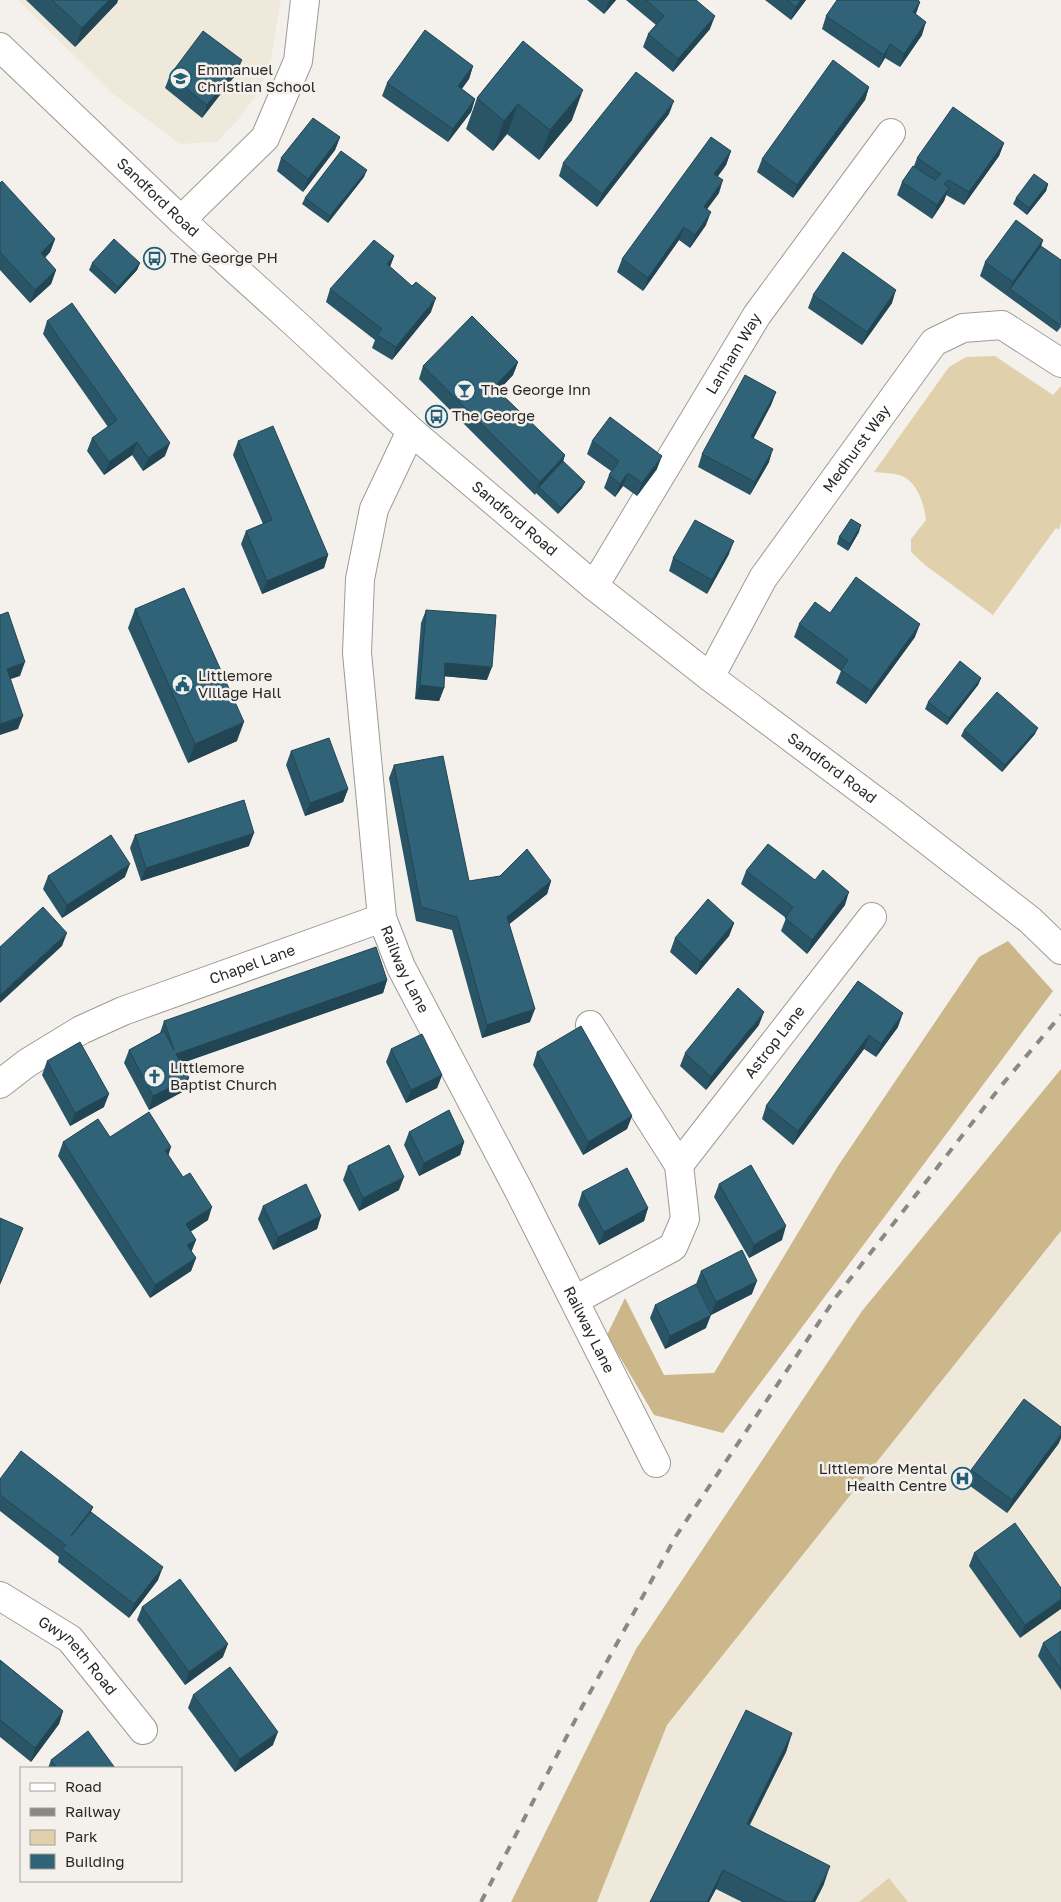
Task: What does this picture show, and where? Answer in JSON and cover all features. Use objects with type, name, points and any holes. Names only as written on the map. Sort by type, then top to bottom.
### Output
[{"type":"street","points":[[181,220],[265,138],[298,61],[305,0]]},
{"type":"street","name":"Sandford Road","points":[[0,47],[181,220],[410,431],[594,586],[710,677],[892,813],[1030,920],[1061,950]]},
{"type":"street","name":"Lanham Way","points":[[594,586],[757,315],[891,133]]},
{"type":"street","name":"Medhurst Way","points":[[710,677],[763,578],[934,342],[963,328],[1002,325],[1061,363]]},
{"type":"street","name":"Railway Lane","points":[[410,431],[374,509],[360,579],[357,653],[382,918],[401,968],[575,1300],[656,1463]]},
{"type":"street","name":"Astrop Lane","points":[[679,1165],[872,917]]},
{"type":"street","name":"Chapel Lane","points":[[0,1084],[27,1063],[81,1030],[123,1011],[382,918]]},
{"type":"street","points":[[575,1300],[673,1247],[684,1218],[679,1165],[590,1025]]},
{"type":"street","name":"Gwyneth Road","points":[[0,1596],[70,1639],[143,1730]]},
{"type":"shaded area","name":"Emmanuel Christian School","points":[[18,0],[281,0],[270,64],[258,93],[237,121],[217,142],[180,144],[112,93]]},
{"type":"shaded area","points":[[1008,941],[1053,991],[723,1433],[654,1415],[607,1335],[625,1298],[664,1375],[714,1373],[838,1166],[979,957]]},
{"type":"shaded area","points":[[1061,1069],[1061,1231],[667,1725],[597,1902],[511,1902],[636,1649],[862,1311]]},
{"type":"shaded area","name":"Littlemore Mental Health Centre","points":[[1061,1231],[1061,1902],[597,1902],[667,1725]]},
{"type":"green space","points":[[995,356],[1053,395],[1061,386],[1061,522],[1059,530],[1056,528],[993,615],[925,565],[911,552],[911,539],[926,520],[920,497],[911,482],[903,476],[874,472],[949,367],[966,357]]},
{"type":"green space","points":[[889,1878],[908,1902],[859,1902]]},
{"type":"building","points":[[52,0],[109,0],[82,28]]},
{"type":"building","points":[[646,0],[696,0],[715,16],[678,59],[648,34],[664,16]]},
{"type":"building","points":[[787,0],[801,0],[796,7]]},
{"type":"building","points":[[837,0],[918,0],[920,2],[913,12],[926,22],[904,54],[890,44],[884,55],[826,16]]},
{"type":"building","points":[[425,30],[473,66],[458,86],[475,99],[453,129],[387,83]]},
{"type":"building","points":[[203,31],[242,60],[207,105],[170,75]]},
{"type":"building","points":[[523,41],[583,90],[550,130],[518,104],[504,121],[477,98]]},
{"type":"building","points":[[833,60],[869,87],[797,185],[762,159]]},
{"type":"building","points":[[636,72],[674,101],[602,194],[563,163]]},
{"type":"building","points":[[953,107],[1004,143],[969,192],[949,180],[944,184],[949,188],[937,205],[902,182],[913,166],[935,180],[941,174],[917,158]]},
{"type":"building","points":[[313,118],[340,137],[308,179],[281,158]]},
{"type":"building","points":[[711,137],[731,151],[714,174],[723,180],[704,207],[711,212],[695,235],[684,227],[648,278],[622,259]]},
{"type":"building","points":[[341,151],[367,170],[330,216],[305,198]]},
{"type":"building","points":[[1034,174],[1048,184],[1029,208],[1016,198]]},
{"type":"building","points":[[2,181],[55,239],[41,253],[56,270],[35,290],[0,252],[0,183]]},
{"type":"building","points":[[1016,220],[1043,240],[1013,282],[985,262]]},
{"type":"building","points":[[114,239],[140,263],[118,287],[92,263]]},
{"type":"building","points":[[374,240],[394,256],[387,264],[412,286],[416,282],[436,298],[396,347],[377,335],[382,329],[330,289]]},
{"type":"building","points":[[1041,246],[1061,260],[1060,325],[1010,289]]},
{"type":"building","points":[[843,252],[896,290],[867,332],[813,295]]},
{"type":"building","points":[[72,303],[170,443],[148,458],[137,442],[109,462],[92,438],[117,420],[47,321]]},
{"type":"building","points":[[472,316],[518,362],[494,387],[565,455],[540,482],[423,366]]},
{"type":"building","points":[[745,375],[776,392],[751,437],[773,449],[755,482],[702,454]]},
{"type":"building","points":[[610,417],[662,456],[642,483],[628,473],[620,484],[609,475],[619,461],[592,441]]},
{"type":"building","points":[[273,426],[328,555],[267,581],[246,531],[272,520],[238,441]]},
{"type":"building","points":[[563,461],[585,482],[561,508],[539,487]]},
{"type":"building","points":[[851,519],[861,525],[850,544],[839,537]]},
{"type":"building","points":[[695,520],[734,541],[712,580],[673,558]]},
{"type":"building","points":[[856,577],[920,624],[871,691],[841,670],[848,660],[799,624],[815,602],[830,613]]},
{"type":"building","name":"Littlemore Village Hall","points":[[184,588],[244,722],[195,744],[135,609]]},
{"type":"building","points":[[426,610],[496,615],[492,667],[445,663],[444,688],[420,685]]},
{"type":"building","points":[[8,612],[25,662],[7,669],[23,716],[0,724],[0,615]]},
{"type":"building","points":[[960,661],[981,678],[949,718],[928,702]]},
{"type":"building","points":[[997,692],[1038,728],[1005,765],[964,730]]},
{"type":"building","points":[[329,738],[348,789],[310,803],[291,751]]},
{"type":"building","points":[[443,756],[469,881],[500,876],[527,849],[551,881],[507,917],[535,1009],[487,1025],[457,917],[421,907],[394,765]]},
{"type":"building","points":[[244,800],[254,833],[146,868],[135,835]]},
{"type":"building","points":[[111,835],[130,864],[67,905],[48,876]]},
{"type":"building","points":[[768,844],[815,880],[823,870],[849,892],[812,940],[785,918],[793,907],[746,871]]},
{"type":"building","points":[[708,899],[734,923],[701,962],[675,938]]},
{"type":"building","points":[[43,907],[67,933],[0,995],[0,947]]},
{"type":"building","points":[[376,947],[387,980],[176,1054],[189,1078],[153,1096],[129,1050],[164,1031],[174,1050],[164,1021]]},
{"type":"building","points":[[858,981],[903,1013],[881,1044],[869,1035],[798,1131],[766,1106]]},
{"type":"building","points":[[738,988],[764,1012],[711,1077],[685,1053]]},
{"type":"building","points":[[581,1026],[632,1116],[588,1142],[537,1052]]},
{"type":"building","points":[[422,1034],[442,1075],[411,1090],[391,1049]]},
{"type":"building","points":[[80,1042],[109,1094],[75,1113],[47,1061]]},
{"type":"building","points":[[449,1110],[464,1142],[424,1163],[409,1132]]},
{"type":"building","points":[[149,1112],[171,1147],[165,1150],[183,1177],[190,1173],[212,1207],[186,1224],[196,1240],[187,1245],[196,1258],[155,1285],[63,1142],[98,1119],[110,1137]]},
{"type":"building","points":[[389,1145],[404,1177],[363,1198],[348,1166]]},
{"type":"building","points":[[751,1165],[786,1226],[754,1245],[719,1184]]},
{"type":"building","points":[[627,1168],[648,1208],[604,1232],[582,1192]]},
{"type":"building","points":[[306,1184],[321,1216],[278,1237],[263,1206]]},
{"type":"building","points":[[0,1218],[23,1228],[0,1283]]},
{"type":"building","points":[[742,1250],[757,1281],[716,1302],[701,1271]]},
{"type":"building","points":[[696,1284],[711,1315],[670,1336],[655,1305]]},
{"type":"building","points":[[1024,1399],[1061,1427],[1061,1434],[1012,1500],[971,1470]]},
{"type":"building","points":[[21,1451],[93,1507],[71,1536],[91,1512],[163,1567],[134,1604],[62,1549],[66,1545],[0,1495],[0,1479]]},
{"type":"building","points":[[1015,1523],[1061,1588],[1061,1599],[1025,1625],[974,1553]]},
{"type":"building","points":[[180,1579],[228,1644],[189,1672],[142,1607]]},
{"type":"building","points":[[1061,1631],[1061,1670],[1043,1643]]},
{"type":"building","points":[[0,1660],[63,1711],[35,1748],[0,1720]]},
{"type":"building","points":[[230,1667],[278,1732],[240,1759],[193,1695]]},
{"type":"building","points":[[746,1710],[792,1733],[747,1824],[830,1866],[812,1902],[786,1902],[723,1870],[707,1902],[650,1902]]},
{"type":"building","points":[[88,1731],[114,1767],[56,1767],[51,1760]]},
{"type":"railway","points":[[481,1902],[582,1707],[676,1536],[836,1297],[1001,1086],[1061,1015]]},
{"type":"place","name":"Emmanuel Christian School","points":[[181,79]]},
{"type":"place","name":"The George PH","points":[[154,258]]},
{"type":"place","name":"The George Inn","points":[[465,390]]},
{"type":"place","name":"The George","points":[[436,416]]},
{"type":"place","name":"Littlemore Village Hall","points":[[182,685]]},
{"type":"place","name":"Littlemore Baptist Church","points":[[154,1077]]},
{"type":"place","name":"Littlemore Mental Health Centre","points":[[963,1478]]}]
